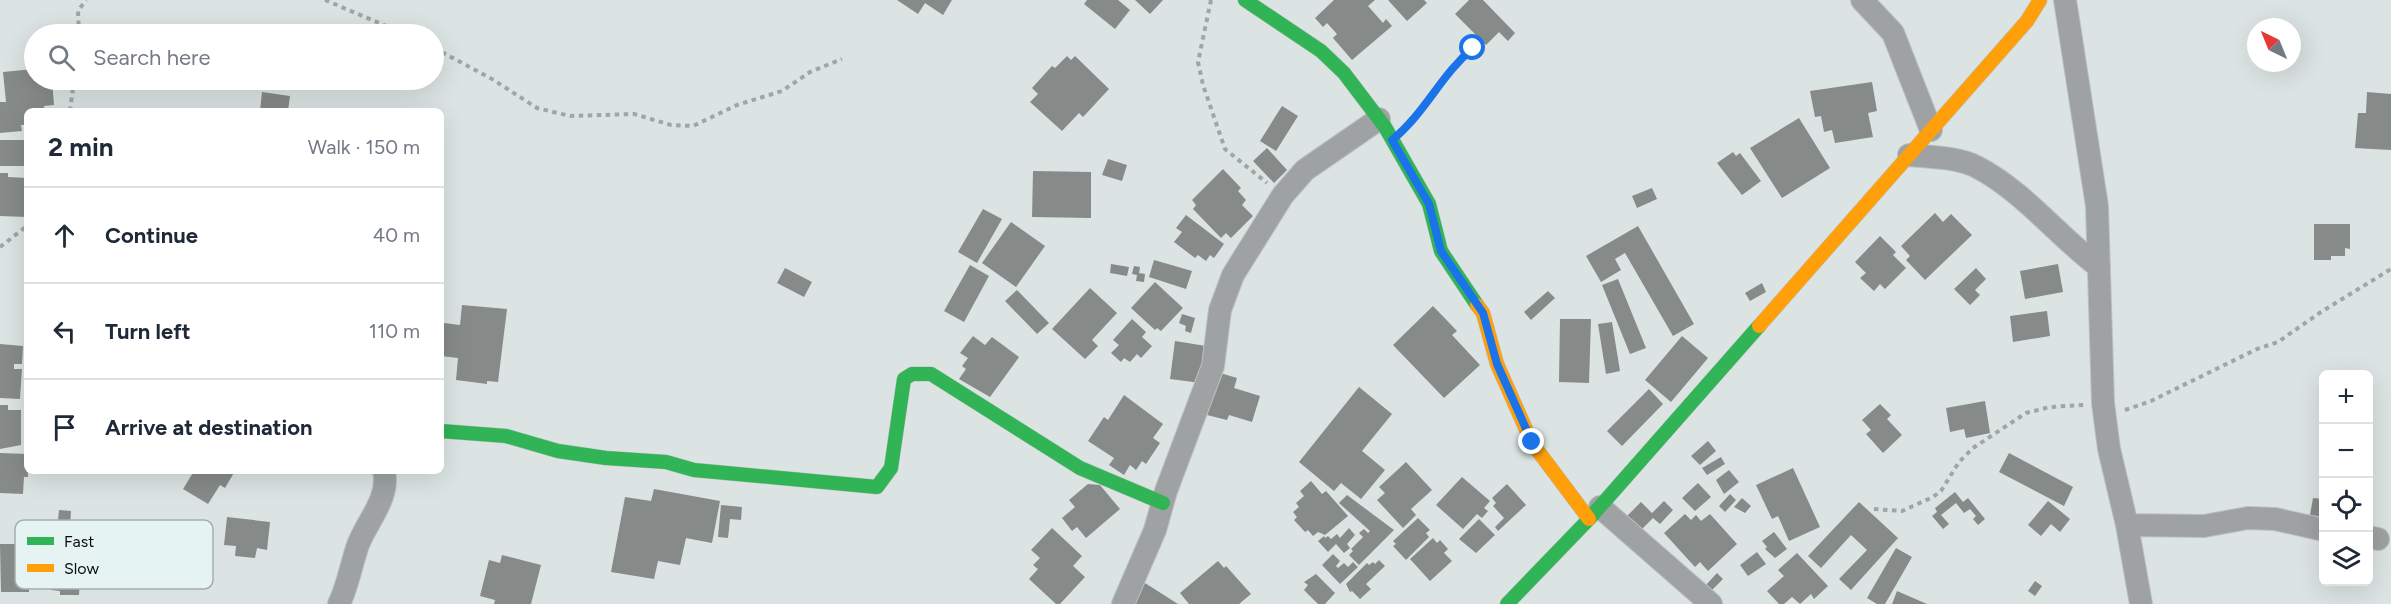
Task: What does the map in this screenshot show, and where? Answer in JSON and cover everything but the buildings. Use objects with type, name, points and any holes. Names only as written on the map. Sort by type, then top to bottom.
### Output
[{"type":"street","points":[[1245,0],[1321,51],[1344,73],[1379,119],[1429,204],[1441,251],[1483,313],[1497,364],[1532,442],[1594,513],[1711,604]]},
{"type":"street","points":[[1862,0],[1893,33],[1931,130]]},
{"type":"street","points":[[1507,604],[1594,513],[2027,21],[2040,0]]},
{"type":"street","points":[[2065,0],[2097,206],[2103,407],[2109,449],[2127,525],[2141,604]]},
{"type":"street","points":[[1123,604],[1155,530],[1213,366],[1220,310],[1233,275],[1283,195],[1305,170],[1379,119]]},
{"type":"street","points":[[1909,155],[1960,161],[1977,167],[2041,214],[2098,267]]},
{"type":"street","points":[[444,432],[506,436],[558,451],[606,458],[666,462],[694,470],[877,487],[891,468],[904,379],[921,373],[931,374],[1080,468],[1163,503]]},
{"type":"street","points":[[339,604],[351,577],[358,545],[387,484],[385,474]]},
{"type":"street","points":[[2127,525],[2204,525],[2248,518],[2276,519],[2319,529]]},
{"type":"path","points":[[79,24],[78,11],[86,0]]},
{"type":"path","points":[[325,0],[381,24]]},
{"type":"path","points":[[1211,0],[1198,62],[1219,136],[1225,149],[1283,195]]},
{"type":"path","points":[[1392,140],[1417,118],[1445,76],[1473,48]]},
{"type":"path","points":[[444,53],[492,79],[537,108],[570,116],[634,114],[671,124],[693,126],[737,105],[782,91],[810,72],[842,59]]},
{"type":"path","points":[[70,108],[73,90]]},
{"type":"path","points":[[0,247],[24,228]]},
{"type":"path","points":[[1874,508],[1902,511],[1933,497],[1941,491],[1959,462],[1973,448],[2026,413],[2050,407],[2103,407],[2127,410],[2151,401],[2257,349],[2278,342],[2391,269]]},
{"type":"traffic: fast","points":[[1245,0],[1321,51],[1344,73],[1385,127],[1429,204],[1441,251],[1477,305]]},
{"type":"traffic: fast","points":[[1507,604],[1589,519],[1759,326]]},
{"type":"traffic: fast","points":[[444,431],[506,436],[558,451],[606,458],[666,462],[694,470],[877,487],[891,468],[904,379],[912,374],[931,374],[1080,468],[1163,503]]},
{"type":"traffic: slow","points":[[1759,326],[2027,21],[2040,0]]},
{"type":"traffic: slow","points":[[1477,305],[1483,313],[1497,364],[1532,443],[1589,519]]},
{"type":"route","points":[[1473,48],[1458,60],[1445,76],[1424,110],[1410,126],[1392,140],[1429,204],[1441,251],[1448,265],[1467,287],[1483,313],[1497,364],[1532,442]]}]
